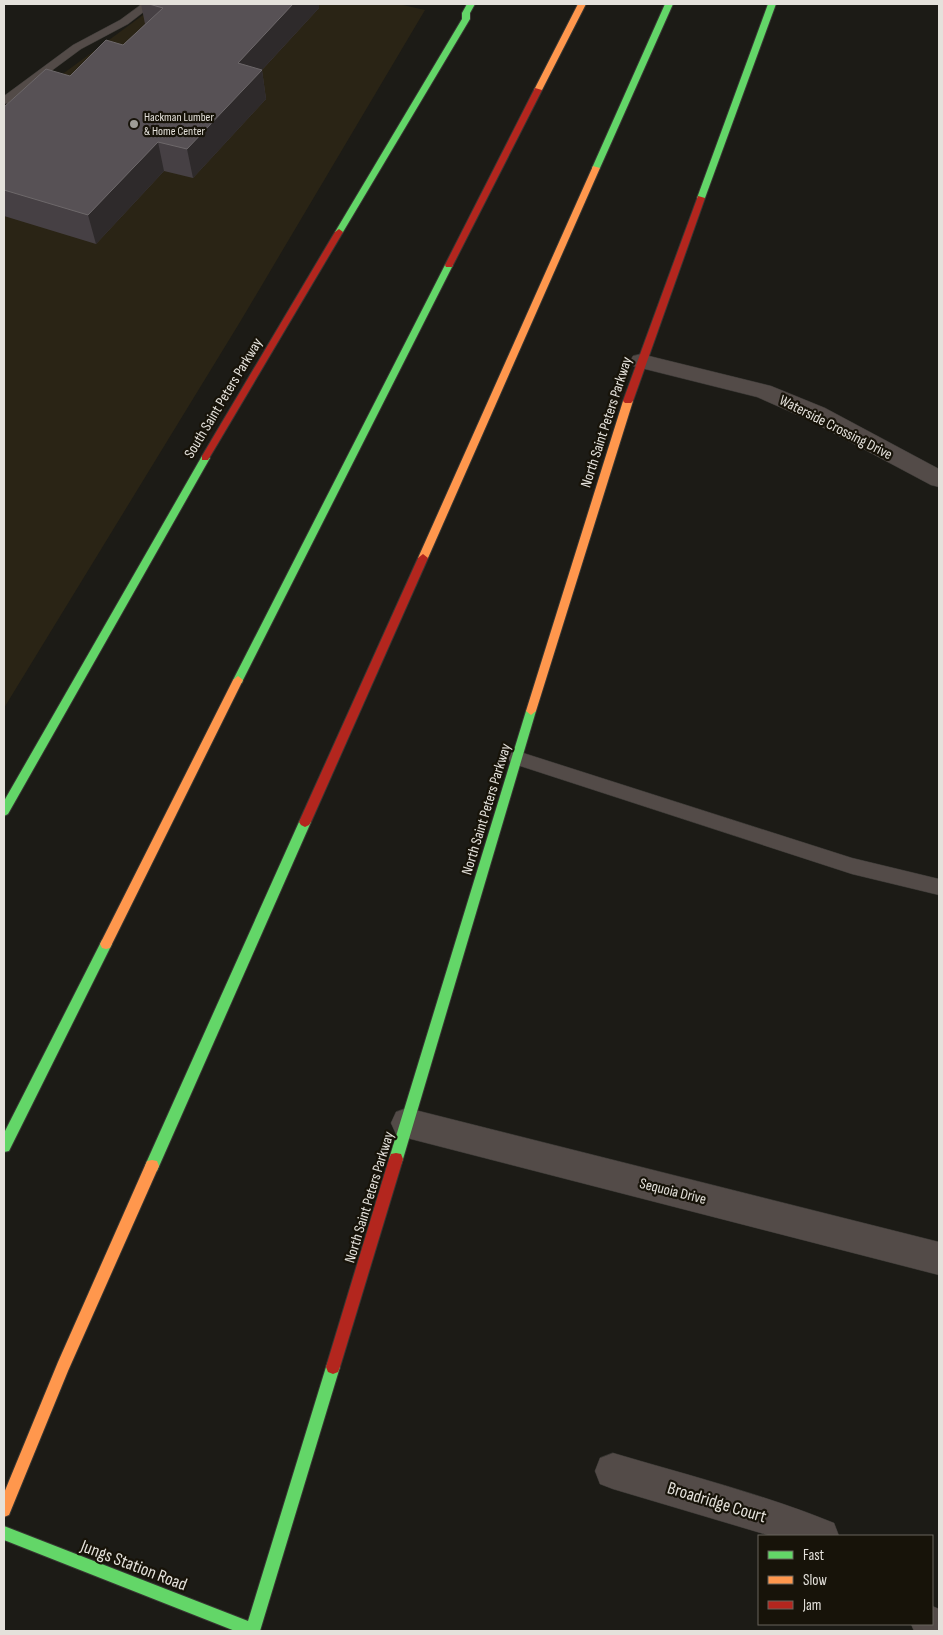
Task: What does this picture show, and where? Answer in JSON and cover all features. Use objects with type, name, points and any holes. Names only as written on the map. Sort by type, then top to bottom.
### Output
[{"type":"main road","name":"South Saint Peters Parkway","points":[[4,811],[171,515],[466,19],[466,13],[471,4]]},
{"type":"main road","points":[[4,1146],[325,507],[582,4]]},
{"type":"main road","points":[[4,1510],[63,1367],[669,4]]},
{"type":"main road","name":"North Saint Peters Parkway","points":[[253,1631],[545,663],[641,361],[772,4]]},
{"type":"main road","name":"Jungs Station Road","points":[[4,1533],[253,1631]]},
{"type":"street","name":"Waterside Crossing Drive","points":[[641,361],[763,391],[817,414],[939,479]]},
{"type":"street","name":"Sequoia Drive","points":[[407,1123],[939,1260]]},
{"type":"street","name":"Broadridge Court","points":[[613,1471],[762,1515],[818,1535]]},
{"type":"lane","points":[[4,101],[77,47],[124,22],[150,4]]},
{"type":"lane","points":[[517,758],[852,866],[939,887]]},
{"type":"shaded area","points":[[158,4],[398,4],[425,10],[240,322],[4,708],[4,117]]},
{"type":"building","name":"Hackman Lumber & Home Center","points":[[149,4],[293,4],[238,63],[262,70],[187,149],[158,142],[88,215],[4,190],[4,107],[46,69],[70,76],[106,40],[123,45],[163,8]]},
{"type":"traffic: fast","points":[[339,232],[466,19],[466,13],[471,4]]},
{"type":"traffic: fast","points":[[596,168],[669,4]]},
{"type":"traffic: fast","points":[[701,198],[772,4]]},
{"type":"traffic: fast","points":[[238,680],[449,265]]},
{"type":"traffic: fast","points":[[4,811],[205,458]]},
{"type":"traffic: fast","points":[[396,1159],[531,711]]},
{"type":"traffic: fast","points":[[152,1166],[305,822]]},
{"type":"traffic: fast","points":[[4,1146],[106,944]]},
{"type":"traffic: fast","points":[[252,1631],[333,1367]]},
{"type":"traffic: fast","points":[[4,1533],[252,1630]]},
{"type":"traffic: slow","points":[[538,90],[582,4]]},
{"type":"traffic: slow","points":[[423,558],[596,168]]},
{"type":"traffic: slow","points":[[531,711],[628,401]]},
{"type":"traffic: slow","points":[[106,944],[238,680]]},
{"type":"traffic: slow","points":[[4,1510],[63,1367],[152,1166]]},
{"type":"traffic: jam","points":[[449,265],[538,90]]},
{"type":"traffic: jam","points":[[628,401],[701,198]]},
{"type":"traffic: jam","points":[[205,458],[339,232]]},
{"type":"traffic: jam","points":[[305,822],[423,558]]},
{"type":"traffic: jam","points":[[333,1367],[396,1159]]},
{"type":"place","name":"Hackman Lumber & Home Center","points":[[134,124]]}]
